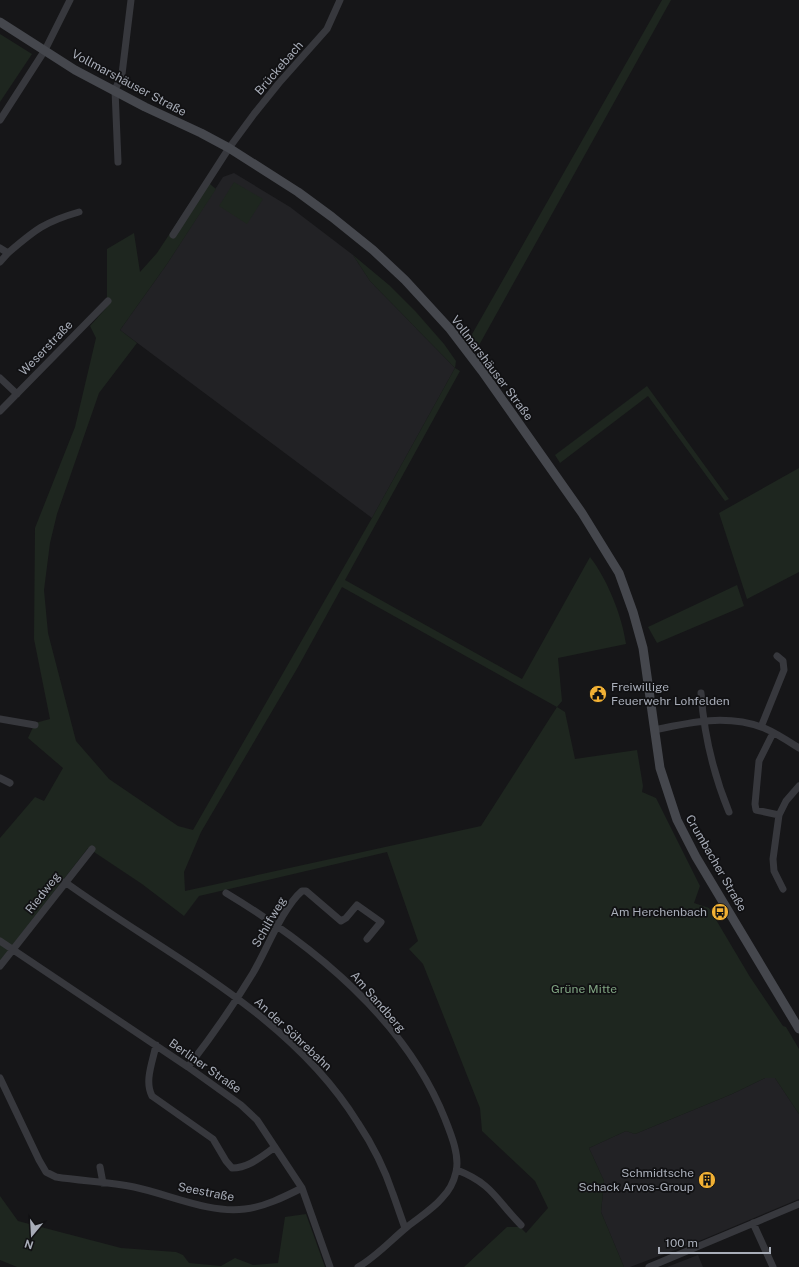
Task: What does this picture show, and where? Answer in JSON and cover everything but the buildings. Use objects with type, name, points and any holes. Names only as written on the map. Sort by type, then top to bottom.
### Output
[{"type":"main road","name":"Vollmarshäuser Straße","points":[[0,22],[75,70],[115,90],[145,108],[201,133],[229,148],[298,192],[338,222],[400,275],[450,329],[482,371],[582,513],[614,566],[633,612],[643,648]]},
{"type":"main road","name":"Crumbacher Straße","points":[[643,648],[654,730],[663,780],[677,820],[696,857],[799,1029]]},
{"type":"street","points":[[0,120],[45,50],[70,0]]},
{"type":"street","points":[[118,162],[115,90],[122,74],[131,0]]},
{"type":"street","name":"Brückebach","points":[[229,148],[278,83],[327,29],[340,0]]},
{"type":"street","points":[[173,235],[229,148]]},
{"type":"street","points":[[0,262],[8,253],[36,229],[54,219],[79,212]]},
{"type":"street","points":[[0,248],[8,253]]},
{"type":"street","name":"Weserstraße","points":[[0,411],[108,301]]},
{"type":"street","points":[[0,378],[16,394]]},
{"type":"street","points":[[761,727],[784,670],[783,661],[777,656]]},
{"type":"street","points":[[701,693],[707,746],[718,784],[729,812]]},
{"type":"street","points":[[0,719],[35,726]]},
{"type":"street","points":[[654,730],[721,719],[745,722],[761,727],[799,748]]},
{"type":"street","points":[[773,733],[759,761],[755,804],[756,810],[779,815]]},
{"type":"street","points":[[0,778],[10,783]]},
{"type":"street","points":[[783,889],[774,872],[773,859],[779,815],[786,801],[799,786]]},
{"type":"street","name":"Riedweg","points":[[12,950],[92,849]]},
{"type":"street","name":"An der Söhrebahn","points":[[65,882],[238,998],[271,1025],[304,1056],[330,1084],[358,1123],[378,1160],[393,1193],[405,1228]]},
{"type":"street","name":"Schilfweg","points":[[188,1067],[218,1028],[238,998],[278,925],[298,894],[302,891],[306,891],[340,920],[346,918],[357,905],[381,922],[367,939]]},
{"type":"street","name":"Am Sandberg","points":[[226,892],[278,925],[342,977],[384,1023],[410,1056],[437,1099],[450,1132],[457,1170]]},
{"type":"street","name":"Berliner Straße","points":[[0,941],[188,1067],[241,1105],[257,1120],[302,1188],[330,1267]]},
{"type":"street","points":[[0,966],[12,950]]},
{"type":"street","points":[[156,1045],[149,1081],[152,1096],[213,1139],[232,1168],[241,1168],[275,1147]]},
{"type":"street","name":"Seestraße","points":[[0,1078],[46,1172],[56,1177],[134,1188],[212,1207],[238,1209],[262,1205],[302,1188]]},
{"type":"street","points":[[100,1167],[103,1184]]},
{"type":"street","points":[[358,1267],[442,1199],[452,1183],[457,1170],[474,1176],[488,1187],[521,1225]]},
{"type":"street","points":[[649,1267],[799,1204]]},
{"type":"street","points":[[753,1223],[772,1267]]},
{"type":"shaded area","points":[[234,173],[290,207],[353,255],[370,281],[455,368],[372,518],[120,330],[167,264],[223,177]]},
{"type":"shaded area","points":[[765,1078],[775,1078],[799,1114],[799,1199],[704,1239],[630,1267],[624,1267],[601,1212],[604,1181],[589,1148],[626,1131],[635,1134],[732,1094]]},
{"type":"shaded area","points":[[698,1255],[703,1267],[667,1267]]},
{"type":"green space","points":[[662,0],[671,0],[478,347],[471,336]]},
{"type":"green space","points":[[0,34],[32,54],[0,102]]},
{"type":"green space","name":"Grüne Mitte","points":[[205,180],[216,189],[167,264],[120,330],[137,343],[99,393],[57,514],[50,543],[44,590],[48,633],[76,741],[109,779],[178,826],[193,830],[372,518],[455,368],[460,371],[345,580],[522,679],[590,557],[613,598],[621,621],[626,644],[558,658],[562,701],[557,707],[565,712],[575,759],[637,750],[643,786],[642,792],[656,798],[700,886],[694,903],[709,908],[750,977],[783,1026],[786,1027],[799,1049],[799,1114],[775,1078],[765,1078],[732,1094],[635,1134],[626,1131],[589,1148],[604,1181],[601,1212],[624,1267],[464,1267],[507,1227],[520,1227],[526,1233],[548,1208],[535,1181],[482,1131],[480,1108],[423,964],[409,949],[418,941],[387,852],[199,896],[184,916],[142,884],[88,848],[0,961],[0,838],[35,797],[44,801],[63,768],[28,738],[35,723],[50,719],[34,639],[35,528],[75,427],[96,338],[90,326],[107,307],[107,249],[134,233],[140,272],[157,253]],"holes":[[[342,587],[557,707],[481,826],[185,891],[184,872],[201,832],[298,667]]]},
{"type":"green space","points":[[234,182],[263,199],[247,224],[219,206]]},
{"type":"green space","points":[[353,255],[389,285],[416,312],[444,344],[456,361],[455,368],[370,281]]},
{"type":"green space","points":[[647,386],[729,499],[725,501],[648,396],[560,463],[555,455]]},
{"type":"green space","points":[[799,468],[799,572],[747,599],[719,513]]},
{"type":"green space","points":[[737,585],[744,606],[657,643],[648,627]]},
{"type":"green space","points":[[0,1196],[18,1221],[121,1248],[176,1252],[183,1255],[189,1263],[221,1266],[235,1258],[253,1265],[278,1263],[285,1217],[306,1214],[325,1267],[17,1267],[0,1260]]},
{"type":"place","name":"Freiwillige Feuerwehr Lohfelden","points":[[598,694]]},
{"type":"place","name":"Am Herchenbach","points":[[720,912]]},
{"type":"place","name":"Schmidtsche Schack Arvos-Group","points":[[707,1180]]}]
